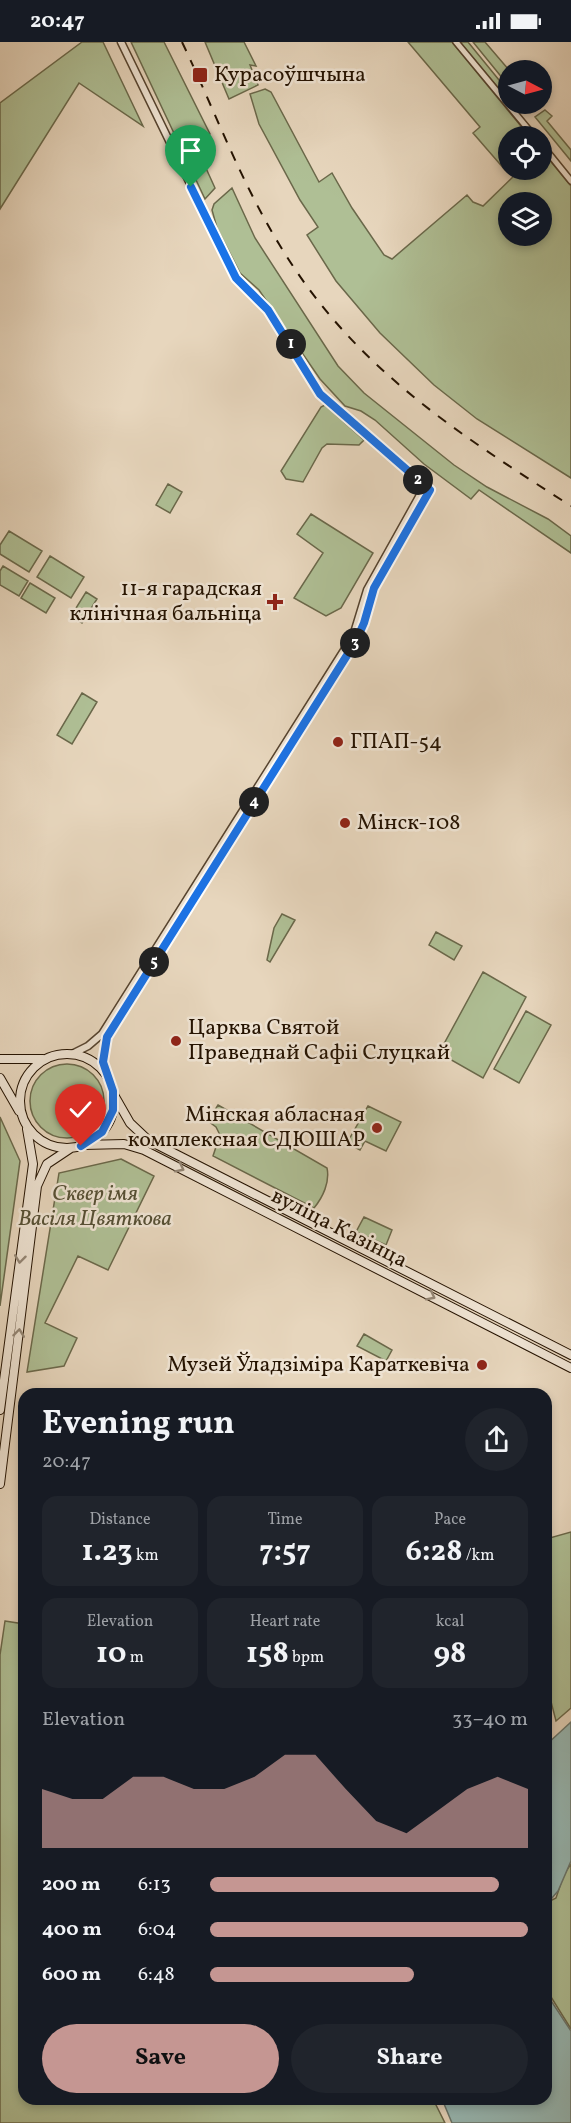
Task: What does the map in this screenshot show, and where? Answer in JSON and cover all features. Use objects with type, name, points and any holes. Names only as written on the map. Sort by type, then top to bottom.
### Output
[{"type":"main road","points":[[0,1059],[14,1061],[72,1054],[94,1063],[107,1076],[114,1095],[113,1110],[108,1125],[97,1138],[84,1145],[71,1148],[56,1147],[42,1141],[31,1132],[0,1078]]},
{"type":"main road","points":[[0,1410],[33,1164],[31,1140],[23,1118],[21,1096],[24,1082],[32,1070],[48,1058]]},
{"type":"main road","name":"вуліца Казінца","points":[[114,1095],[130,1123],[148,1140],[571,1355]]},
{"type":"main road","name":"вуліца Казінца","points":[[84,1145],[124,1144],[144,1150],[571,1368]]},
{"type":"main road","points":[[0,1484],[4,1428],[37,1186],[47,1164],[71,1148]]},
{"type":"main road","points":[[532,1348],[538,1338]]},
{"type":"street","points":[[121,42],[236,278],[268,310],[320,394],[428,488]]},
{"type":"street","points":[[456,42],[526,126]]},
{"type":"street","points":[[552,157],[571,181]]},
{"type":"street","points":[[72,1054],[88,1046],[102,1034],[353,636],[367,590],[428,488]]},
{"type":"street","points":[[107,1076],[103,1062],[107,1037],[356,641],[374,588],[428,488]]},
{"type":"green space","points":[[82,42],[103,42],[143,126],[79,83],[0,209],[0,103]]},
{"type":"green space","points":[[131,42],[164,42],[210,134],[201,139],[205,166],[215,188],[205,199]]},
{"type":"green space","points":[[205,42],[244,42],[256,66],[250,65],[258,85],[229,99]]},
{"type":"green space","points":[[408,42],[452,42],[498,98],[498,114],[511,114],[521,126],[498,126],[498,162],[473,133],[480,127]]},
{"type":"green space","points":[[460,42],[468,42],[498,79],[498,88]]},
{"type":"green space","points":[[473,42],[485,42],[500,60],[498,60],[498,73]]},
{"type":"green space","points":[[265,89],[271,92],[319,182],[332,173],[352,208],[384,255],[392,259],[467,195],[473,202],[483,206],[510,180],[552,180],[552,163],[571,186],[571,478],[477,419],[434,385],[380,333],[336,281],[307,235],[318,227],[300,200],[259,124],[250,94]]},
{"type":"green space","points":[[539,114],[550,114],[552,116],[547,121],[551,126],[542,126],[535,117]]},
{"type":"green space","points":[[552,127],[571,150],[571,161],[552,138]]},
{"type":"green space","points":[[232,188],[255,238],[338,366],[364,393],[454,465],[487,487],[548,519],[571,536],[571,553],[479,490],[471,499],[424,464],[375,420],[361,411],[345,406],[320,379],[259,290],[240,273],[217,228],[212,210],[214,204]]},
{"type":"green space","points":[[325,405],[364,440],[359,445],[327,444],[322,448],[303,482],[286,479],[281,471],[321,407]]},
{"type":"green space","points":[[168,484],[182,492],[170,513],[156,505]]},
{"type":"green space","points":[[311,514],[373,553],[341,608],[326,616],[294,598],[323,553],[297,534]]},
{"type":"green space","points":[[9,531],[42,551],[29,572],[0,554],[0,545]]},
{"type":"green space","points":[[50,556],[84,577],[71,598],[37,577]]},
{"type":"green space","points":[[3,566],[28,581],[19,596],[0,585],[0,571]]},
{"type":"green space","points":[[30,583],[55,598],[46,613],[21,598]]},
{"type":"green space","points":[[86,592],[97,599],[82,623],[71,616]]},
{"type":"green space","points":[[82,693],[97,702],[72,744],[57,735]]},
{"type":"green space","points":[[282,914],[295,920],[270,962],[267,960],[274,928]]},
{"type":"green space","points":[[436,932],[462,946],[454,960],[429,945]]},
{"type":"green space","points":[[483,972],[526,997],[483,1078],[439,1053]]},
{"type":"green space","points":[[526,1011],[551,1025],[519,1083],[494,1069]]},
{"type":"green space","points":[[67,1064],[88,1070],[98,1080],[104,1101],[98,1122],[88,1132],[67,1138],[46,1132],[36,1122],[30,1101],[36,1080],[46,1070]]},
{"type":"green space","points":[[218,1105],[327,1168],[328,1179],[325,1189],[314,1208],[213,1156],[220,1135],[216,1127],[208,1121]]},
{"type":"green space","name":"Мінская абласная комплексная СДЮШАР","points":[[368,1106],[401,1122],[386,1151],[365,1141],[360,1150],[347,1143]]},
{"type":"green space","name":"Сквер імя Васіля Цвяткова","points":[[0,1117],[20,1161],[0,1306]]},
{"type":"green space","name":"Сквер імя Васіля Цвяткова","points":[[121,1159],[154,1176],[108,1270],[78,1256],[45,1323],[77,1338],[64,1366],[27,1372],[59,1173]]},
{"type":"green space","points":[[364,1217],[392,1230],[386,1245],[356,1232]]},
{"type":"green space","points":[[364,1334],[392,1350],[386,1361],[357,1346]]},
{"type":"green space","points":[[571,1532],[571,1708],[556,1721],[552,1706],[552,1537]]},
{"type":"green space","points":[[5,1621],[18,1623],[18,2105],[436,2105],[445,2123],[0,2123],[0,1655]]},
{"type":"green space","points":[[571,1864],[571,2029],[552,1999],[552,1900],[556,1898],[564,1874]]},
{"type":"water","points":[[571,1722],[571,1861],[558,1891],[552,1898],[552,1739]]},
{"type":"water","points":[[552,2002],[571,2031],[571,2123],[452,2123],[444,2105],[552,2105]]},
{"type":"railway","points":[[182,42],[265,220],[308,287],[339,326],[408,393],[486,451],[571,506]]},
{"type":"place","name":"Курасоўшчына","points":[[200,75]]},
{"type":"place","name":"11-я гарадская клінічная бальніца","points":[[275,602]]},
{"type":"place","name":"ГПАП-54","points":[[338,742]]},
{"type":"place","name":"Мінск-108","points":[[345,823]]},
{"type":"place","name":"Царква Святой Праведнай Сафіі Слуцкай","points":[[176,1041]]},
{"type":"place","name":"Мінская абласная комплексная СДЮШАР","points":[[377,1128]]},
{"type":"place","name":"Музей Ўладзіміра Караткевіча","points":[[482,1365]]},
{"type":"route","points":[[81,1146],[97,1138],[108,1125],[112,1115],[113,1091],[103,1062],[107,1037],[356,641],[361,632],[374,588],[430,490],[320,394],[282,329],[268,310],[236,278],[226,263],[191,187]]}]
